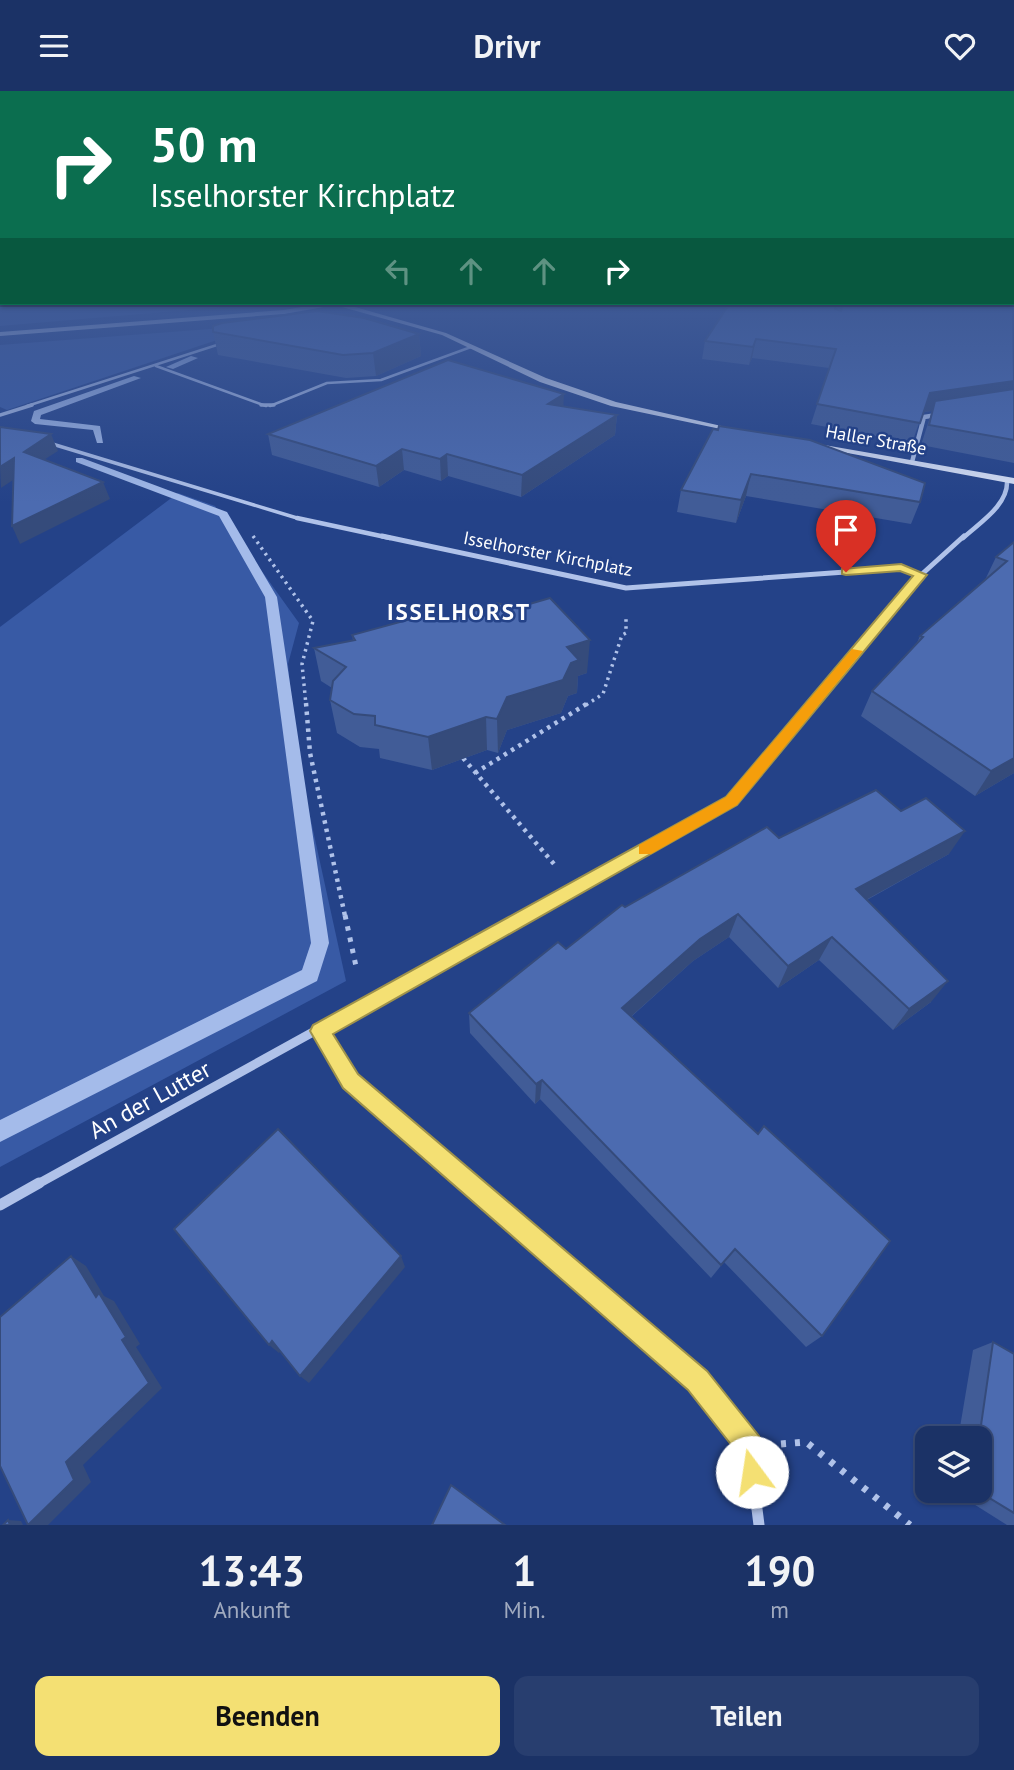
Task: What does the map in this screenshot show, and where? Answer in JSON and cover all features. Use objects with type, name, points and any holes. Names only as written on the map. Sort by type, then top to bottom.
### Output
[{"type":"street","points":[[519,369],[614,404],[749,433]]},
{"type":"street","points":[[912,462],[924,417],[950,413]]},
{"type":"street","name":"Haller Straße","points":[[800,442],[1010,480]]},
{"type":"street","points":[[759,1525],[749,1445],[698,1380],[351,1081],[320,1031],[731,801],[921,575],[997,507],[1010,480]]},
{"type":"street","name":"Isselhorster Kirchplatz","points":[[297,518],[626,588],[901,568],[921,575]]},
{"type":"street","name":"An der Lutter","points":[[0,1205],[320,1031]]},
{"type":"lane","points":[[0,415],[147,369]]},
{"type":"lane","points":[[164,369],[268,407],[327,383],[381,380],[411,369]]},
{"type":"lane","points":[[38,441],[64,445],[297,518]]},
{"type":"path","points":[[238,499],[231,504],[313,621],[302,664],[310,754],[364,1006]]},
{"type":"path","points":[[475,773],[604,694],[622,635],[626,633]]},
{"type":"path","points":[[463,758],[575,889]]},
{"type":"path","points":[[749,1445],[806,1442],[910,1525]]},
{"type":"shaded area","points":[[0,369],[130,369],[7,410],[0,407]]},
{"type":"shaded area","points":[[178,493],[215,506],[299,623],[288,664],[297,757],[346,981],[0,1167],[0,627]]},
{"type":"building","points":[[426,369],[478,369],[564,394],[548,404],[617,415],[522,475],[447,454],[440,459],[402,449],[376,466],[268,434]]},
{"type":"building","points":[[829,369],[1014,369],[1014,381],[930,393],[920,423],[817,404]]},
{"type":"building","points":[[1014,389],[1014,440],[929,425],[935,401]]},
{"type":"building","points":[[719,426],[810,440],[925,483],[920,502],[751,474],[741,500],[681,490],[713,429],[718,430]]},
{"type":"building","points":[[0,427],[51,434],[24,452],[103,482],[12,526],[14,458],[0,467]]},
{"type":"building","points":[[1014,542],[1014,758],[991,771],[872,691],[923,637],[920,636],[1007,561],[996,557]]},
{"type":"building","points":[[550,598],[590,640],[567,647],[579,660],[571,663],[563,680],[507,697],[497,719],[486,717],[428,737],[375,725],[375,716],[354,714],[330,700],[333,681],[346,667],[314,648],[355,640],[352,635],[415,618],[419,612],[453,618],[497,603],[516,608]]},
{"type":"building","points":[[876,790],[901,811],[926,798],[965,831],[856,889],[948,981],[909,1009],[832,937],[788,966],[738,914],[700,939],[622,1008],[758,1134],[764,1126],[890,1241],[822,1336],[735,1249],[721,1265],[542,1080],[536,1084],[469,1013],[558,942],[566,949],[622,905],[625,907],[767,827],[779,838]]},
{"type":"building","points":[[278,1129],[401,1256],[300,1376],[272,1341],[269,1345],[174,1229]]},
{"type":"building","points":[[71,1256],[96,1297],[99,1293],[126,1337],[122,1340],[149,1383],[66,1462],[74,1480],[28,1525],[0,1466],[0,1317]]},
{"type":"building","points":[[993,1342],[1014,1354],[1014,1513],[992,1500],[992,1426],[981,1426]]},
{"type":"building","points":[[451,1485],[505,1525],[432,1525]]},
{"type":"waterway","points":[[100,441],[97,428],[35,421],[37,413],[137,378]]},
{"type":"waterway","points":[[0,1131],[310,975],[320,943],[271,597],[223,514],[79,460]]},
{"type":"slow traffic","points":[[645,850],[731,801],[857,651]]},
{"type":"district","name":"ISSELHORST","points":[[459,612]]},
{"type":"route","points":[[752,1472],[749,1445],[698,1380],[351,1081],[320,1031],[731,801],[921,575],[901,568],[846,572]]}]
